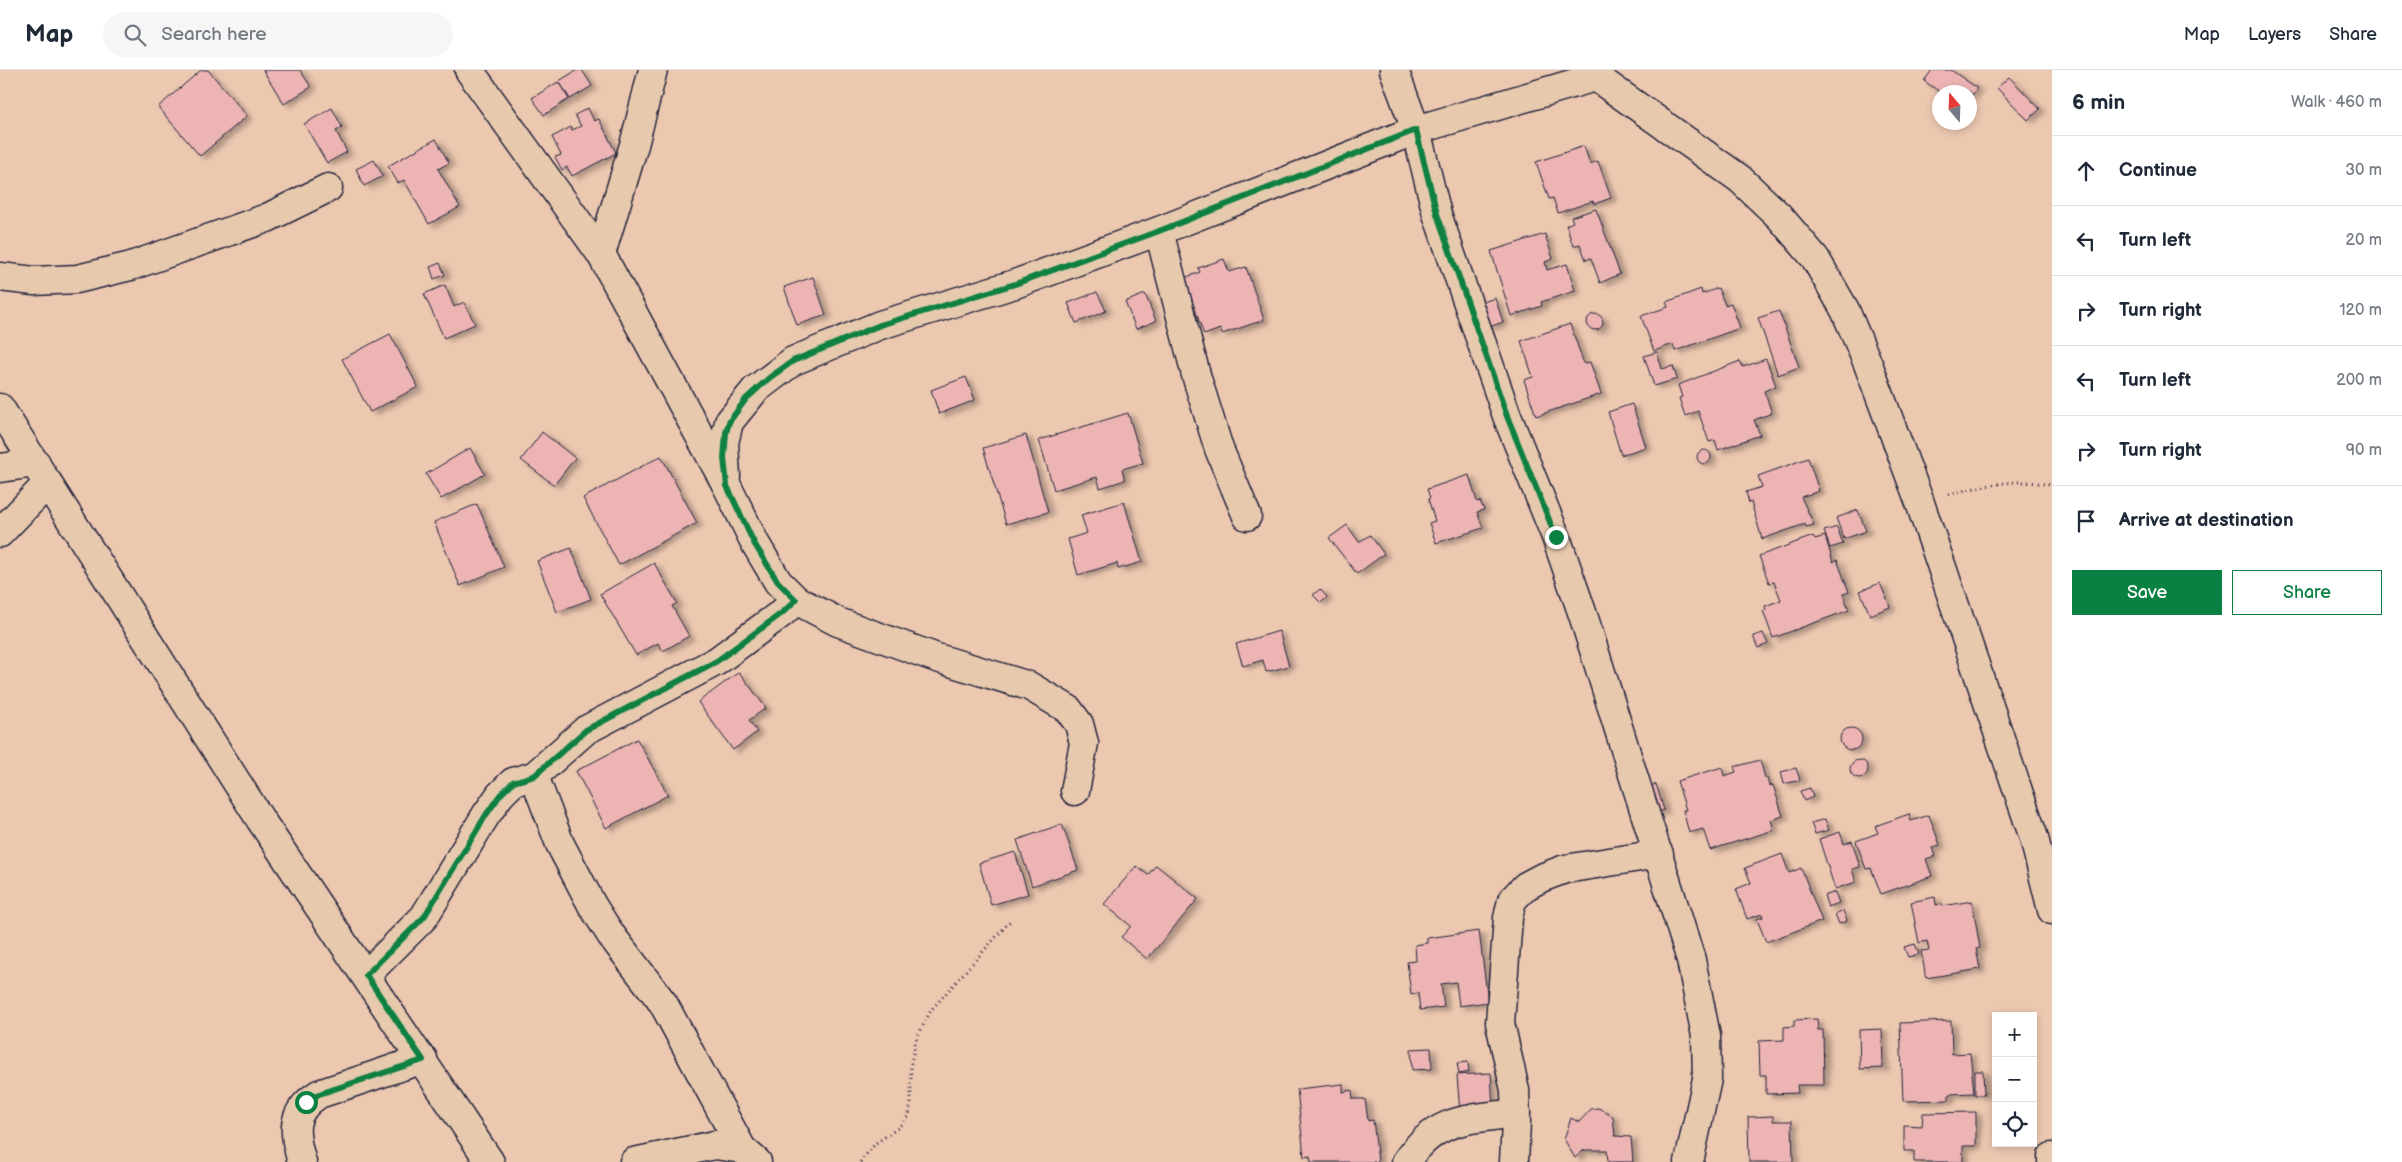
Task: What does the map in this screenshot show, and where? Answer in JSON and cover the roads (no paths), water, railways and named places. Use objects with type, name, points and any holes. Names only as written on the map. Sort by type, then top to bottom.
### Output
[{"type":"street","points":[[469,70],[601,254],[727,486],[771,573],[787,593],[796,600],[838,622],[874,636],[1029,686],[1068,709],[1079,724],[1084,743],[1075,791]]},
{"type":"street","points":[[601,254],[634,145],[653,70]]},
{"type":"street","points":[[1394,70],[1416,130],[1437,214],[1507,416],[1556,537],[1581,609],[1691,960],[1706,1036],[1707,1079],[1689,1162]]},
{"type":"street","points":[[727,486],[724,458],[729,422],[755,390],[793,361],[880,325],[1015,284],[1159,231],[1416,130],[1590,73],[1740,179],[1779,216],[1815,258],[1845,310],[1868,364],[1919,500],[2034,838],[2052,910]]},
{"type":"street","points":[[0,277],[34,281],[77,279],[131,266],[267,218],[328,188]]},
{"type":"street","points":[[1159,231],[1196,375],[1219,449],[1247,516]]},
{"type":"street","points":[[0,408],[260,818],[490,1162]]},
{"type":"street","points":[[0,468],[42,473]]},
{"type":"street","points":[[0,533],[42,473]]},
{"type":"street","points":[[366,975],[424,917],[486,815],[500,795],[513,782],[534,776],[586,730],[717,661],[782,613],[796,600]]},
{"type":"street","points":[[534,776],[560,844],[592,905],[611,935],[663,1003],[750,1156]]},
{"type":"street","points":[[1514,1162],[1515,1090],[1500,1023],[1508,918],[1512,900],[1526,886],[1565,869],[1659,854]]},
{"type":"street","points":[[302,1162],[296,1143],[295,1127],[299,1112],[306,1102],[319,1094],[423,1060]]},
{"type":"street","points":[[1406,1162],[1428,1135],[1452,1123],[1516,1113]]},
{"type":"street","points":[[634,1162],[715,1145],[750,1156]]},
{"type":"street","points":[[2052,1157],[2052,1162]]}]
